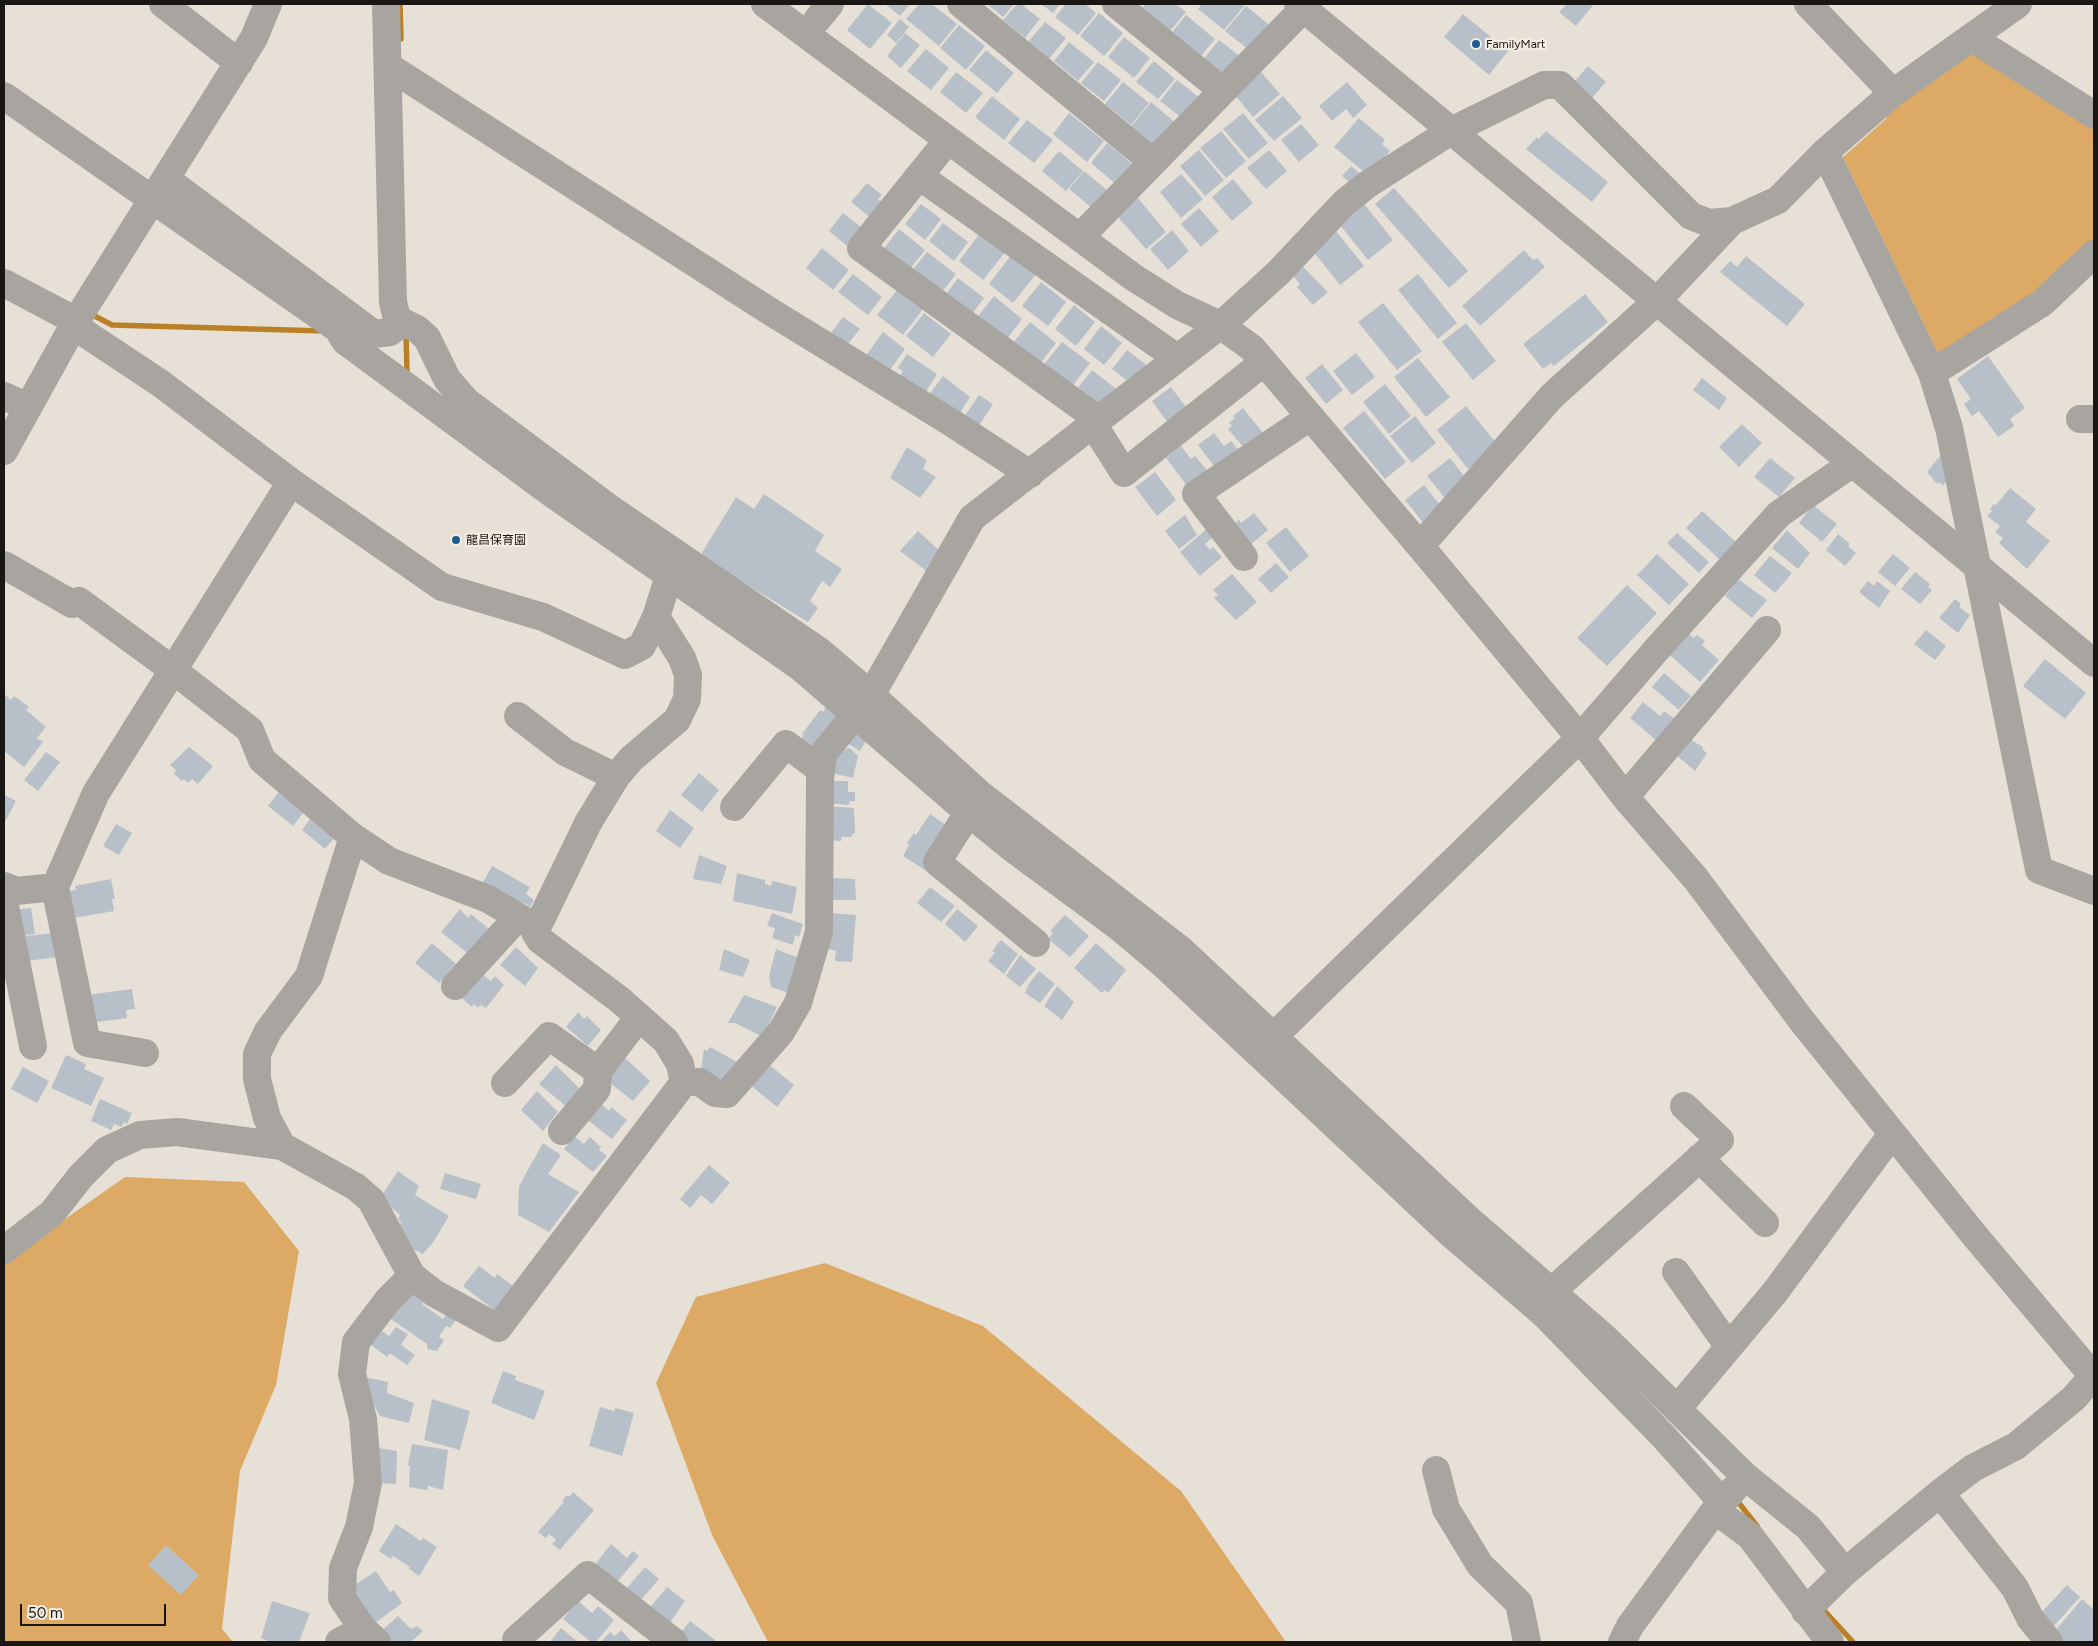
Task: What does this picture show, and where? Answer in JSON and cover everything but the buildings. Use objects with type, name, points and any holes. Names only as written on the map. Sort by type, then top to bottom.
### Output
[{"type":"street","points":[[163,4],[239,63]]},
{"type":"street","points":[[4,451],[79,317],[254,38],[268,4]]},
{"type":"street","points":[[386,4],[396,72],[393,302],[403,322],[426,338],[448,379],[466,401],[608,507],[675,567]]},
{"type":"street","points":[[765,4],[948,140],[1086,231],[1185,290],[1226,320],[1310,417],[1424,542],[1584,734],[1630,791],[1802,1021],[1975,1236],[2094,1376],[2074,1398],[2016,1446],[2002,1455],[1973,1468],[1940,1493],[1845,1572],[1812,1604]]},
{"type":"street","points":[[961,4],[1153,162]]},
{"type":"street","points":[[1116,4],[1223,91]]},
{"type":"street","points":[[1808,4],[1893,93]]},
{"type":"street","points":[[684,1082],[700,1082],[715,1093],[727,1094],[781,1032],[798,1003],[819,932],[821,770],[823,754],[863,705],[972,518],[1226,320],[1278,273],[1350,198],[1368,184],[1451,131],[1544,85],[1560,85],[1691,216],[1709,223],[1732,220],[1778,200],[1825,152],[1893,93],[2018,4]]},
{"type":"street","points":[[1086,231],[1223,91],[1303,5],[1451,131],[2094,663]]},
{"type":"street","points":[[814,9],[1086,231],[1122,268],[1177,306],[1226,320]]},
{"type":"street","points":[[1972,38],[2094,115]]},
{"type":"street","points":[[396,72],[771,312],[952,423],[1030,474]]},
{"type":"street","points":[[4,96],[158,190],[358,339],[594,525],[675,567],[818,650],[863,705],[974,804],[1274,1036],[1459,1210],[1605,1338],[1677,1409],[1729,1495],[1750,1536],[1812,1604],[1830,1642]]},
{"type":"street","points":[[948,140],[861,248],[1096,422],[1124,472],[1264,362]]},
{"type":"street","points":[[1825,152],[1932,373],[1949,428],[2039,870],[2094,890]]},
{"type":"street","points":[[919,176],[1096,303],[1177,358]]},
{"type":"street","points":[[158,190],[358,339],[390,332],[403,322]]},
{"type":"street","points":[[1424,542],[1552,396],[1657,301],[1732,220]]},
{"type":"street","points":[[1932,373],[2042,302],[2094,254]]},
{"type":"street","points":[[1096,303],[1122,268]]},
{"type":"street","points":[[4,283],[79,317],[160,383],[291,482],[442,587],[543,617],[625,655],[642,646],[656,617],[675,567]]},
{"type":"street","points":[[4,396],[28,407]]},
{"type":"street","points":[[1244,558],[1196,494],[1310,417]]},
{"type":"street","points":[[1274,1036],[1584,734],[1657,648],[1779,514],[1853,463]]},
{"type":"street","points":[[145,1053],[87,1043],[55,888],[96,793],[291,482]]},
{"type":"street","points":[[4,565],[72,604],[79,601],[173,670],[250,730],[262,760],[353,837],[390,860],[488,899],[527,923],[540,940],[639,1017],[666,1041],[680,1064],[684,1082],[498,1328],[434,1293],[412,1276],[371,1200],[356,1187],[282,1146],[176,1132],[140,1136],[107,1150],[81,1176],[52,1213],[4,1250]]},
{"type":"street","points":[[456,986],[527,923],[616,777],[630,759],[677,720],[687,699],[688,675],[682,658],[656,617]]},
{"type":"street","points":[[1630,791],[1767,630]]},
{"type":"street","points":[[518,716],[565,752],[616,777]]},
{"type":"street","points":[[734,807],[786,744],[821,770]]},
{"type":"street","points":[[974,804],[936,862],[1036,943]]},
{"type":"street","points":[[282,1146],[267,1118],[257,1079],[257,1054],[268,1031],[309,976],[353,837]]},
{"type":"street","points":[[4,886],[16,891],[55,888]]},
{"type":"street","points":[[4,901],[33,1046]]},
{"type":"street","points":[[1171,956],[1451,1234],[1545,1315],[1658,1430],[1729,1495],[1808,1526],[1845,1572]]},
{"type":"street","points":[[562,1131],[597,1089],[598,1070],[639,1017]]},
{"type":"street","points":[[505,1083],[548,1036],[598,1070]]},
{"type":"street","points":[[1552,1291],[1720,1140],[1684,1106]]},
{"type":"street","points":[[1677,1409],[1775,1292],[1892,1134]]},
{"type":"street","points":[[1699,1158],[1765,1223]]},
{"type":"street","points":[[1676,1272],[1729,1347]]},
{"type":"street","points":[[339,1642],[370,1636],[342,1598],[342,1568],[359,1527],[368,1483],[363,1419],[352,1374],[356,1342],[388,1300],[412,1276]]},
{"type":"street","points":[[1436,1470],[1446,1510],[1480,1565],[1519,1603],[1527,1642]]},
{"type":"street","points":[[1940,1493],[2015,1588],[2030,1618],[2049,1642]]},
{"type":"street","points":[[1622,1642],[1630,1626],[1729,1495]]},
{"type":"street","points":[[516,1641],[588,1575],[674,1642]]},
{"type":"shaded area","points":[[1958,52],[1979,52],[2094,127],[2094,242],[2036,296],[1941,360],[1843,157],[1887,118],[1884,113]]},
{"type":"shaded area","points":[[125,1177],[244,1182],[299,1251],[276,1385],[240,1471],[222,1629],[233,1642],[4,1642],[4,1262]]},
{"type":"shaded area","points":[[825,1263],[983,1326],[1181,1491],[1286,1642],[768,1642],[712,1535],[656,1383],[696,1297]]},
{"type":"waterway","points":[[400,4],[401,39]]},
{"type":"waterway","points":[[89,313],[112,325],[325,331]]},
{"type":"waterway","points":[[406,333],[407,371]]},
{"type":"waterway","points":[[1735,1498],[1757,1526]]},
{"type":"waterway","points":[[1820,1606],[1853,1642]]},
{"type":"place","name":"FamilyMart","points":[[1476,44]]},
{"type":"place","name":"龍昌保育園","points":[[456,540]]}]
